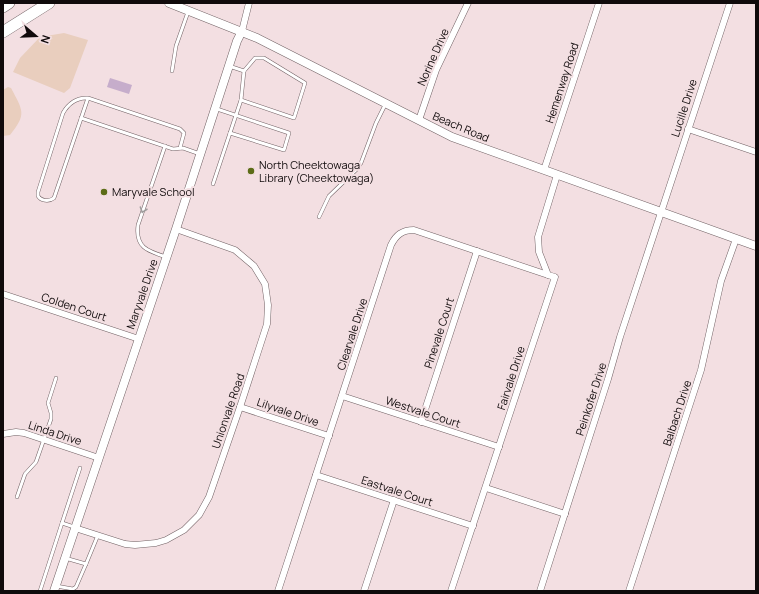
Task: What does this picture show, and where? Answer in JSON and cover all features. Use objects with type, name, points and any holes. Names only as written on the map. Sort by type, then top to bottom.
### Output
[{"type":"highway","points":[[3,7],[9,3]]},
{"type":"highway","points":[[3,32],[49,3]]},
{"type":"street","name":"Beach Road","points":[[169,3],[257,38],[452,137],[756,246]]},
{"type":"street","name":"Maryvale Drive","points":[[55,589],[176,229],[237,41],[242,31],[249,3]]},
{"type":"street","name":"Norine Drive","points":[[419,120],[436,70],[468,3]]},
{"type":"street","name":"Hemenway Road","points":[[544,170],[599,3]]},
{"type":"street","name":"Lucille Drive","points":[[661,212],[730,3]]},
{"type":"street","points":[[688,129],[756,152]]},
{"type":"street","name":"Fairvale Drive","points":[[451,591],[555,277],[548,275],[539,252],[538,237],[557,175]]},
{"type":"street","name":"Peinkofer Drive","points":[[540,591],[661,212]]},
{"type":"street","name":"Unionvale Road","points":[[75,528],[125,544],[146,545],[161,542],[175,536],[199,516],[209,497],[240,407],[267,324],[268,305],[264,284],[254,266],[235,250],[176,229]]},
{"type":"street","name":"Clearvale Drive","points":[[278,591],[391,246],[396,236],[405,231],[414,230],[548,275]]},
{"type":"street","name":"Balbach Drive","points":[[629,591],[701,370],[721,281],[736,238]]},
{"type":"street","name":"Pinevale Court","points":[[420,422],[477,251]]},
{"type":"street","name":"Colden Court","points":[[3,294],[139,339]]},
{"type":"street","name":"Westvale Court","points":[[342,396],[499,448]]},
{"type":"street","name":"Lilyvale Drive","points":[[240,407],[329,436]]},
{"type":"street","name":"Linda Drive","points":[[3,434],[16,432],[24,433],[99,458]]},
{"type":"street","name":"Eastvale Court","points":[[316,475],[473,526]]},
{"type":"street","points":[[486,488],[564,514]]},
{"type":"street","points":[[364,591],[394,500]]},
{"type":"lane","points":[[172,71],[176,46],[188,10]]},
{"type":"lane","points":[[213,184],[241,100],[244,71],[255,58],[264,58],[305,83],[294,118],[241,100]]},
{"type":"lane","points":[[229,66],[244,71]]},
{"type":"lane","points":[[88,98],[54,198],[47,201],[40,199],[38,192],[63,113],[65,108],[78,99],[88,98],[180,130],[184,133],[180,148]]},
{"type":"lane","points":[[319,217],[329,196],[356,170],[361,163],[385,103]]},
{"type":"lane","points":[[215,108],[289,133],[284,150],[230,133]]},
{"type":"lane","points":[[81,118],[175,150],[180,148],[200,154]]},
{"type":"lane","points":[[165,146],[138,224],[137,233],[143,248],[166,257]]},
{"type":"lane","points":[[17,497],[25,474],[36,462],[51,419],[48,403],[56,378]]},
{"type":"lane","points":[[40,591],[80,468]]},
{"type":"lane","points":[[62,523],[75,528]]},
{"type":"lane","points":[[55,589],[72,589],[76,587],[98,535]]},
{"type":"lane","points":[[66,558],[86,564]]},
{"type":"shaded area","points":[[64,33],[88,40],[70,88],[64,93],[13,72],[20,58],[40,37]]},
{"type":"shaded area","points":[[110,78],[132,85],[129,94],[107,87]]},
{"type":"shaded area","points":[[8,87],[11,88],[18,102],[21,117],[10,135],[3,136],[3,90]]},
{"type":"place","name":"North Cheektowaga Library (Cheektowaga)","points":[[251,171]]},
{"type":"place","name":"Maryvale School","points":[[104,192]]}]
